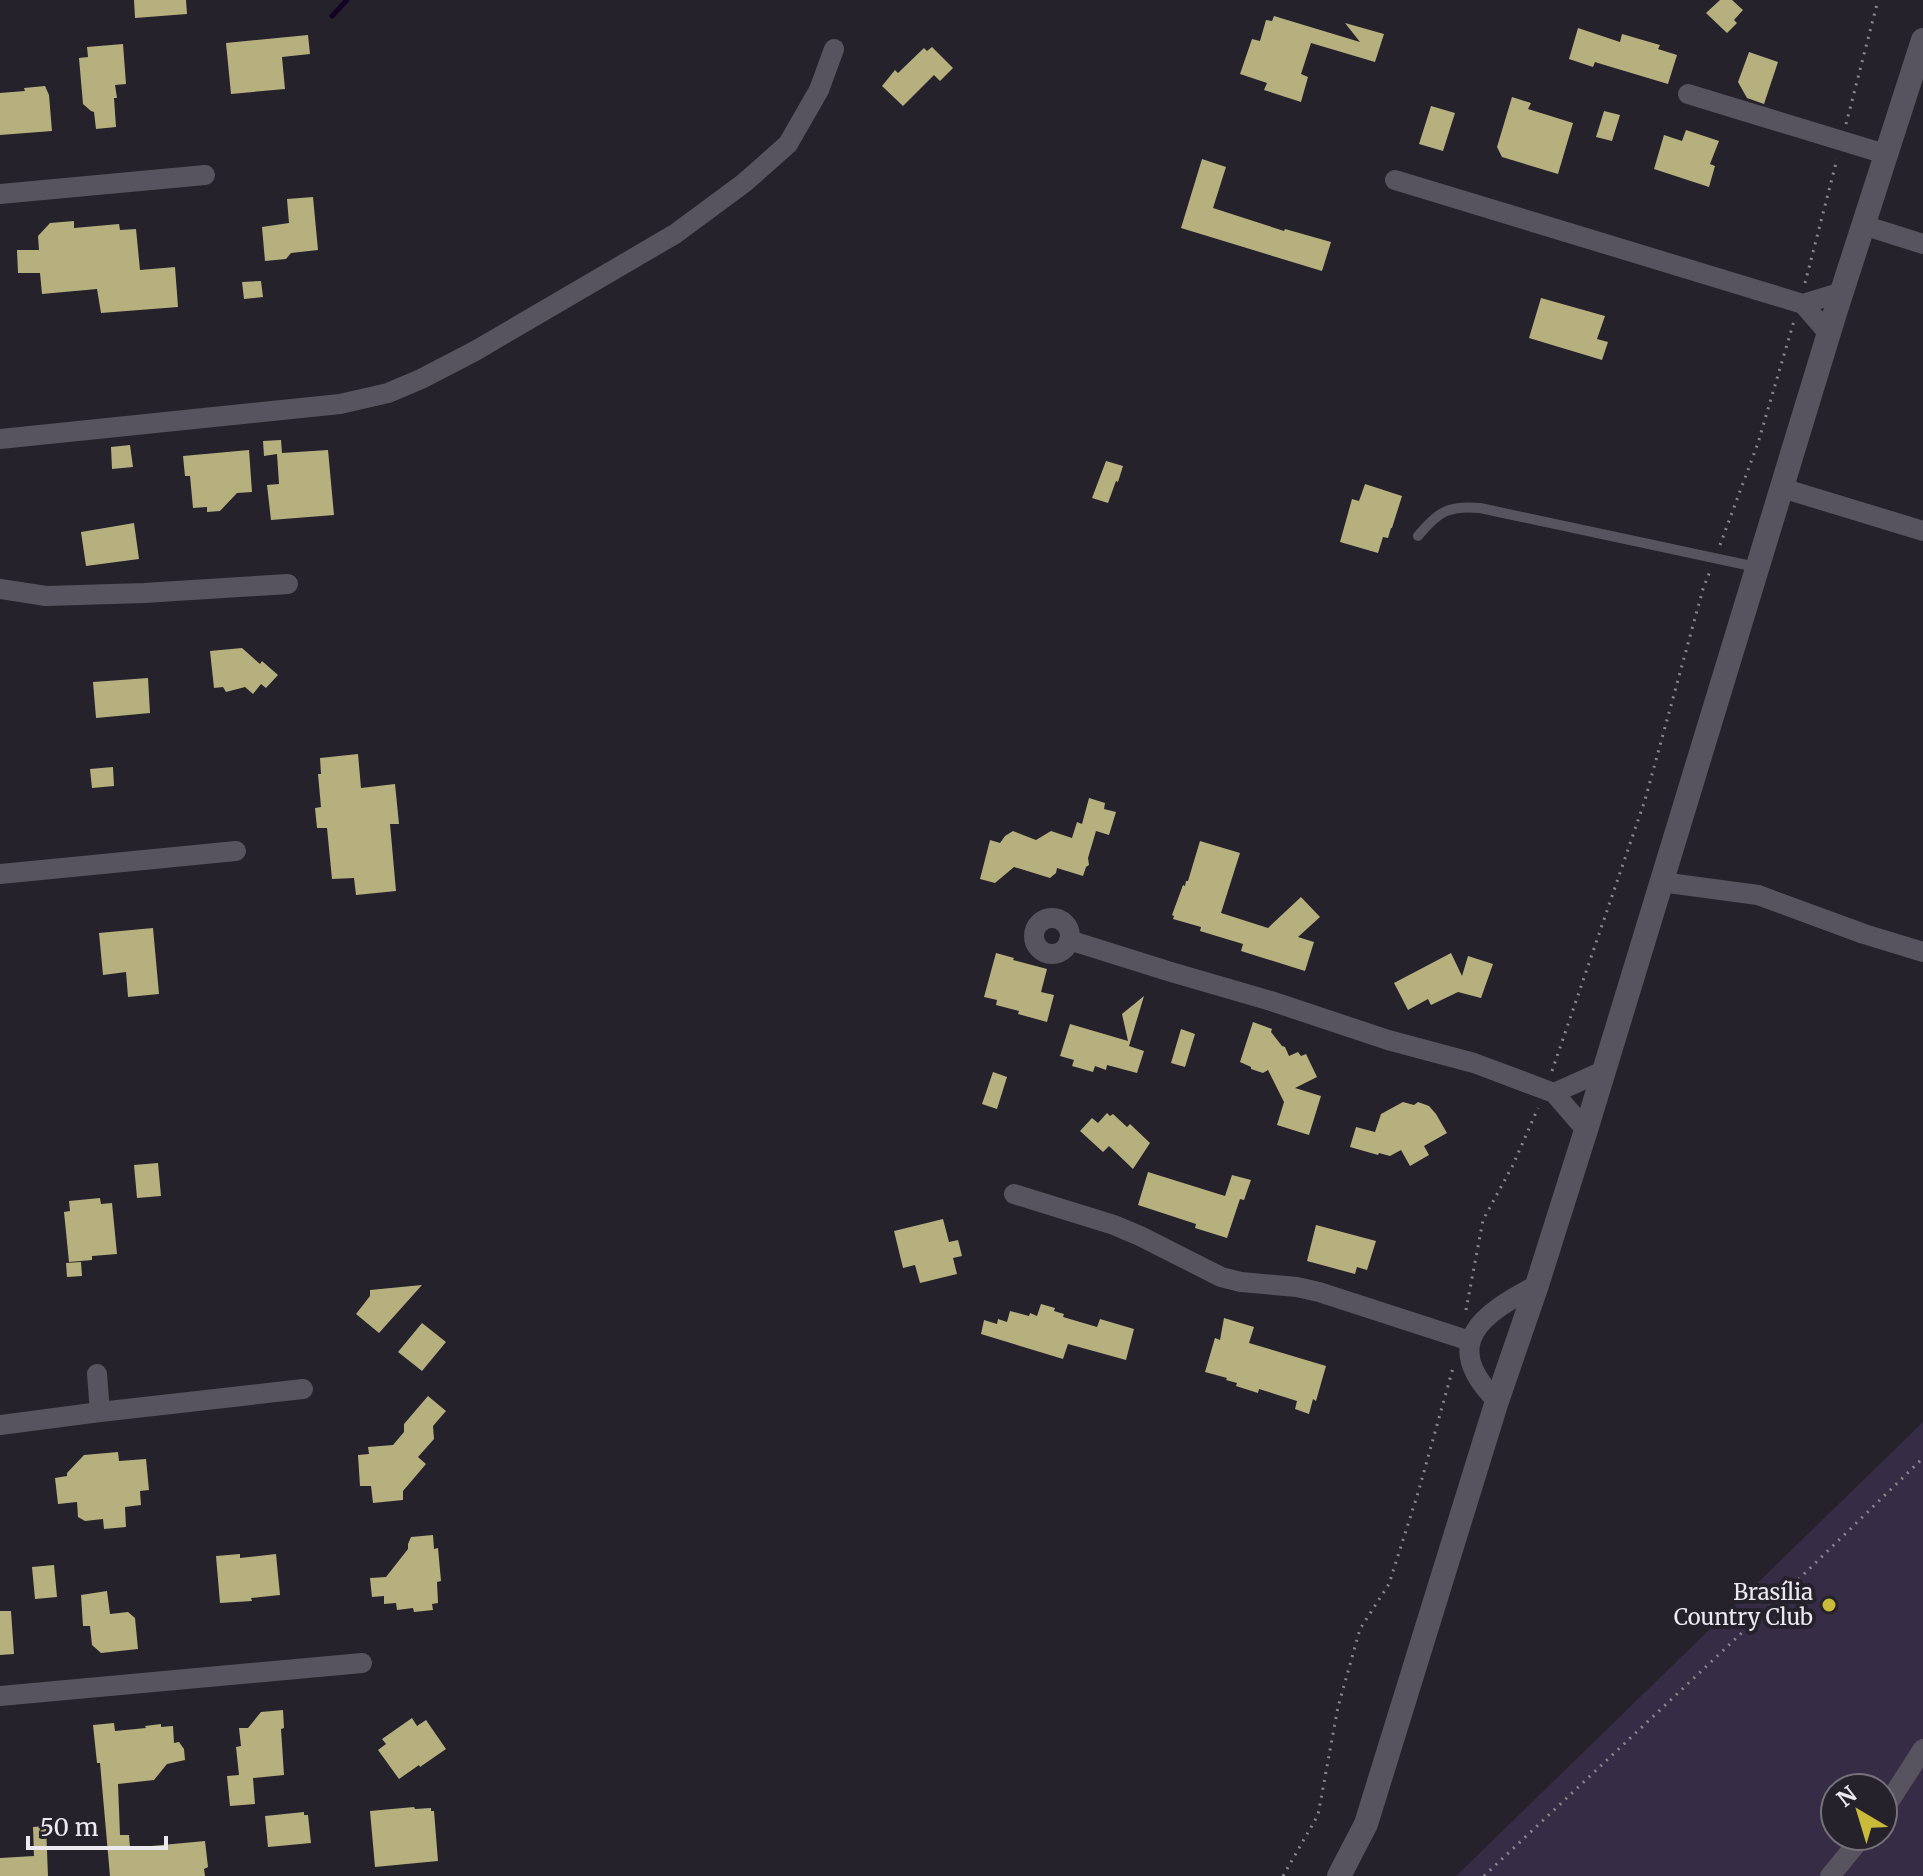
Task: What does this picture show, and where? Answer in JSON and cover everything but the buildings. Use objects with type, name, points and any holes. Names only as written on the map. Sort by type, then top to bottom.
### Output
[{"type":"street","points":[[1339,1876],[1366,1824],[1497,1401],[1586,1130],[1829,334],[1923,40]]},
{"type":"street","points":[[0,439],[340,404],[388,393],[421,379],[475,351],[675,234],[744,183],[788,144],[819,90],[834,49]]},
{"type":"street","points":[[1688,94],[1885,154]]},
{"type":"street","points":[[0,194],[205,175]]},
{"type":"street","points":[[1395,180],[1802,304],[1829,334]]},
{"type":"street","points":[[1863,225],[1923,244]]},
{"type":"street","points":[[1802,304],[1842,292]]},
{"type":"street","points":[[1782,488],[1923,531]]},
{"type":"street","points":[[0,589],[46,596],[288,584]]},
{"type":"street","points":[[0,874],[236,851]]},
{"type":"street","points":[[1661,882],[1758,895],[1923,952]]},
{"type":"street","points":[[1069,940],[1388,1040],[1474,1063],[1550,1092],[1586,1130]]},
{"type":"street","points":[[1550,1092],[1603,1071]]},
{"type":"street","points":[[1014,1194],[1114,1225],[1221,1277],[1319,1292],[1465,1340]]},
{"type":"street","points":[[1465,1340],[1489,1316],[1537,1285]]},
{"type":"street","points":[[1465,1340],[1476,1374],[1497,1401]]},
{"type":"street","points":[[97,1374],[100,1412]]},
{"type":"street","points":[[0,1425],[303,1389]]},
{"type":"street","points":[[0,1696],[362,1663]]},
{"type":"street","points":[[1899,1786],[1923,1749]]},
{"type":"street","points":[[1830,1876],[1850,1852]]},
{"type":"lane","points":[[1418,536],[1439,513],[1465,506],[1758,568]]},
{"type":"path","points":[[1283,1876],[1318,1815],[1338,1707],[1360,1629],[1389,1584],[1465,1340],[1483,1220],[1550,1092],[1645,800],[1703,589],[1758,443],[1802,304],[1878,0]]},
{"type":"path","points":[[1484,1876],[1923,1458]]},
{"type":"shaded area","name":"Brasília Country Club","points":[[1923,1422],[1923,1876],[1456,1876]]},
{"type":"waterway","points":[[332,16],[347,0]]},
{"type":"place","name":"Brasília Country Club","points":[[1829,1605]]}]
